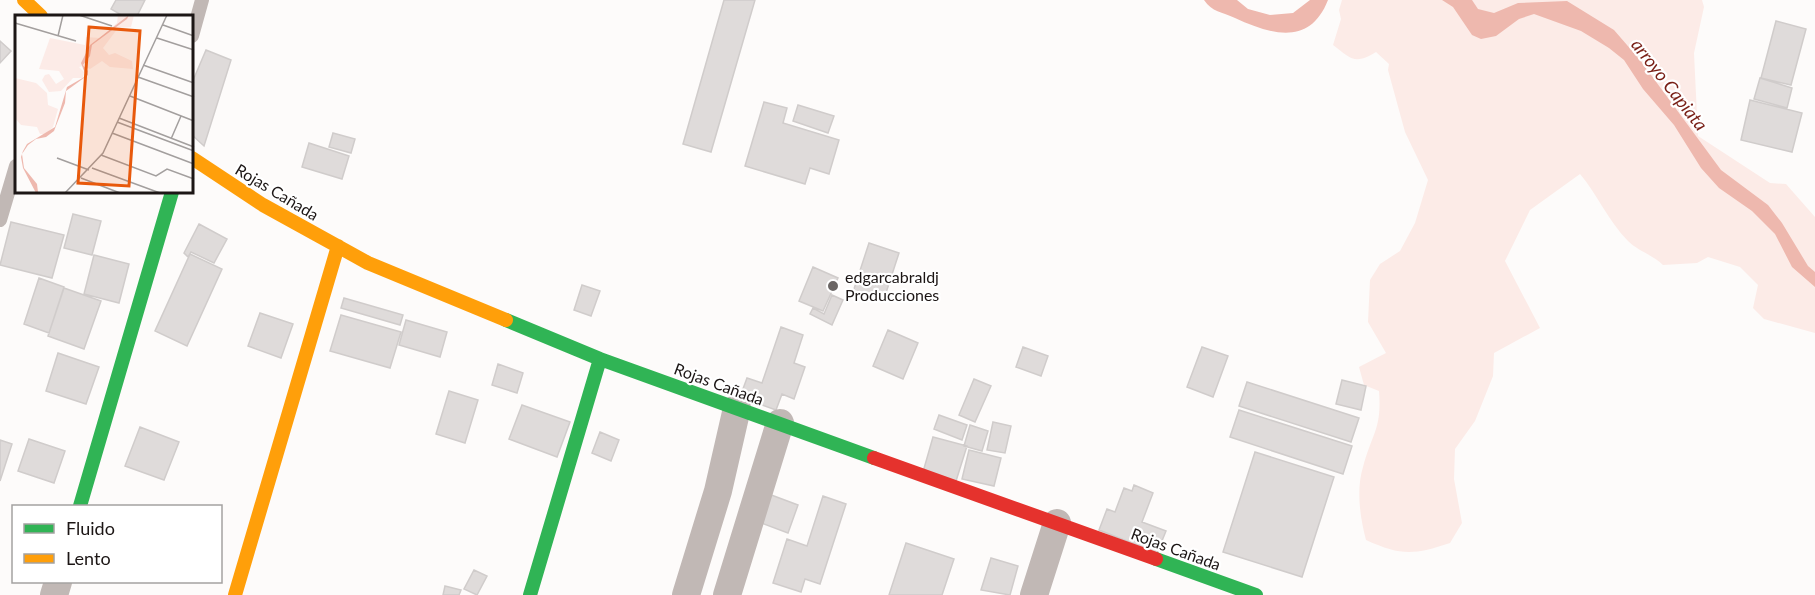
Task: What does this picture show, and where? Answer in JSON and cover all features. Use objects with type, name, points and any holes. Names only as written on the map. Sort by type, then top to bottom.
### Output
[{"type":"main road","points":[[24,0],[40,15]]},
{"type":"main road","name":"Rojas Cañada","points":[[194,159],[263,205],[368,263],[600,359],[1256,595]]},
{"type":"main road","points":[[81,505],[171,194]]},
{"type":"main road","points":[[235,595],[338,246]]},
{"type":"main road","points":[[530,595],[600,359]]},
{"type":"street","points":[[686,595],[718,491],[737,408]]},
{"type":"street","points":[[727,595],[780,423]]},
{"type":"street","points":[[1034,595],[1057,523]]},
{"type":"lane","points":[[194,29],[202,0]]},
{"type":"lane","points":[[0,220],[15,169]]},
{"type":"shaded area","points":[[1204,0],[1237,0],[1248,9],[1270,15],[1293,13],[1310,0],[1328,0],[1320,15],[1311,25],[1289,33],[1276,32],[1249,24],[1214,9]]},
{"type":"shaded area","points":[[1342,0],[1702,0],[1704,7],[1694,53],[1698,136],[1770,183],[1786,184],[1815,217],[1815,333],[1764,319],[1753,308],[1758,285],[1740,267],[1708,257],[1697,263],[1663,265],[1636,248],[1615,225],[1580,174],[1530,210],[1505,261],[1540,328],[1494,353],[1493,376],[1475,421],[1455,449],[1454,479],[1462,523],[1450,543],[1417,552],[1389,549],[1366,540],[1359,494],[1363,467],[1378,423],[1380,404],[1379,391],[1364,385],[1359,367],[1386,353],[1368,322],[1370,280],[1380,264],[1400,251],[1415,223],[1428,180],[1405,132],[1388,70],[1389,64],[1376,52],[1363,58],[1353,59],[1333,45],[1341,19],[1339,10]]},
{"type":"shaded area","points":[[1442,0],[1472,0],[1478,9],[1494,13],[1518,3],[1567,1],[1614,30],[1640,60],[1721,170],[1768,205],[1782,223],[1808,266],[1815,272],[1815,287],[1792,267],[1775,234],[1752,211],[1719,188],[1701,168],[1674,125],[1643,89],[1624,60],[1609,48],[1581,31],[1534,14],[1519,19],[1496,36],[1481,39],[1472,35],[1453,7]]},
{"type":"building","points":[[116,0],[145,0],[138,15],[121,15],[111,9]]},
{"type":"building","points":[[724,0],[755,0],[711,152],[683,144]]},
{"type":"building","points":[[1776,21],[1806,29],[1791,85],[1761,78]]},
{"type":"building","points":[[0,41],[11,51],[0,63]]},
{"type":"building","points":[[206,50],[231,60],[204,146],[194,137],[194,78]]},
{"type":"building","points":[[1760,78],[1792,88],[1787,108],[1754,99]]},
{"type":"building","points":[[1750,100],[1802,113],[1792,152],[1741,140]]},
{"type":"building","points":[[764,102],[787,108],[783,123],[839,140],[829,174],[810,168],[805,184],[745,166]]},
{"type":"building","points":[[798,105],[834,116],[828,133],[793,121]]},
{"type":"building","points":[[333,133],[355,139],[351,153],[329,147]]},
{"type":"building","points":[[309,143],[349,156],[342,179],[302,167]]},
{"type":"building","points":[[73,214],[101,221],[92,255],[64,248]]},
{"type":"building","points":[[11,222],[64,235],[52,278],[0,265]]},
{"type":"building","points":[[199,224],[227,239],[214,263],[191,252],[188,257],[184,253]]},
{"type":"building","points":[[869,243],[899,253],[883,302],[853,292]]},
{"type":"building","points":[[190,254],[222,269],[187,346],[155,331]]},
{"type":"building","points":[[94,255],[129,264],[119,303],[84,294]]},
{"type":"building","points":[[813,267],[838,278],[823,311],[799,301]]},
{"type":"building","points":[[39,278],[64,287],[49,333],[24,324]]},
{"type":"building","points":[[582,285],[600,291],[591,316],[574,310]]},
{"type":"building","points":[[64,288],[101,301],[84,349],[48,336]]},
{"type":"building","points":[[832,295],[843,300],[832,325],[810,314],[813,308],[824,314]]},
{"type":"building","points":[[344,298],[403,315],[400,325],[341,308]]},
{"type":"building","points":[[260,313],[293,324],[281,358],[248,346]]},
{"type":"building","points":[[341,315],[401,332],[390,368],[330,351]]},
{"type":"building","points":[[406,320],[447,332],[440,357],[399,345]]},
{"type":"building","points":[[781,327],[803,335],[794,363],[805,367],[794,399],[782,394],[776,410],[740,397],[747,378],[762,383]]},
{"type":"building","points":[[888,330],[918,343],[903,379],[873,366]]},
{"type":"building","points":[[1023,347],[1048,356],[1041,376],[1016,367]]},
{"type":"building","points":[[1202,347],[1228,356],[1213,397],[1187,387]]},
{"type":"building","points":[[58,353],[99,367],[86,404],[46,391]]},
{"type":"building","points":[[498,364],[523,373],[517,393],[492,385]]},
{"type":"building","points":[[974,379],[991,386],[975,422],[959,415]]},
{"type":"building","points":[[1342,380],[1366,386],[1361,410],[1336,404]]},
{"type":"building","points":[[1247,382],[1359,418],[1351,442],[1239,406]]},
{"type":"building","points":[[449,391],[478,400],[465,443],[436,434]]},
{"type":"building","points":[[522,405],[570,422],[557,457],[509,439]]},
{"type":"building","points":[[1239,410],[1352,446],[1343,474],[1230,437]]},
{"type":"building","points":[[939,415],[967,425],[962,440],[934,429]]},
{"type":"building","points":[[993,422],[1011,426],[1005,453],[987,450]]},
{"type":"building","points":[[970,425],[988,431],[982,451],[964,446]]},
{"type":"building","points":[[140,427],[179,442],[164,480],[125,466]]},
{"type":"building","points":[[600,432],[619,440],[611,461],[592,453]]},
{"type":"building","points":[[933,437],[967,446],[956,481],[923,472]]},
{"type":"building","points":[[29,439],[65,451],[54,483],[18,471]]},
{"type":"building","points":[[0,440],[12,444],[0,481]]},
{"type":"building","points":[[969,450],[1001,458],[994,486],[962,479]]},
{"type":"building","points":[[1255,452],[1334,477],[1302,577],[1223,552]]},
{"type":"building","points":[[1134,485],[1153,493],[1142,522],[1166,531],[1157,553],[1099,530],[1107,509],[1115,512],[1124,488],[1132,491]]},
{"type":"building","points":[[766,493],[798,505],[788,533],[756,521]]},
{"type":"building","points":[[823,496],[846,504],[820,584],[805,579],[801,592],[773,583],[787,539],[807,546]]},
{"type":"building","points":[[906,543],[954,559],[942,595],[889,595]]},
{"type":"building","points":[[991,558],[1018,566],[1010,595],[981,590]]},
{"type":"building","points":[[474,570],[487,576],[477,595],[464,589]]},
{"type":"building","points":[[445,586],[461,590],[459,595],[443,595]]},
{"type":"traffic: fast","points":[[80,505],[171,194]]},
{"type":"traffic: fast","points":[[506,320],[600,359],[874,458]]},
{"type":"traffic: fast","points":[[530,595],[600,359]]},
{"type":"traffic: fast","points":[[1156,559],[1256,595]]},
{"type":"traffic: slow","points":[[24,0],[40,15]]},
{"type":"traffic: slow","points":[[194,159],[263,205],[368,263],[506,320]]},
{"type":"traffic: slow","points":[[235,595],[338,246]]},
{"type":"traffic: jam","points":[[874,458],[1156,559]]},
{"type":"place","name":"edgarcabraldj Producciones","points":[[833,286]]},
{"type":"water label","name":"arroyo Capiata","points":[[1669,85]]}]
